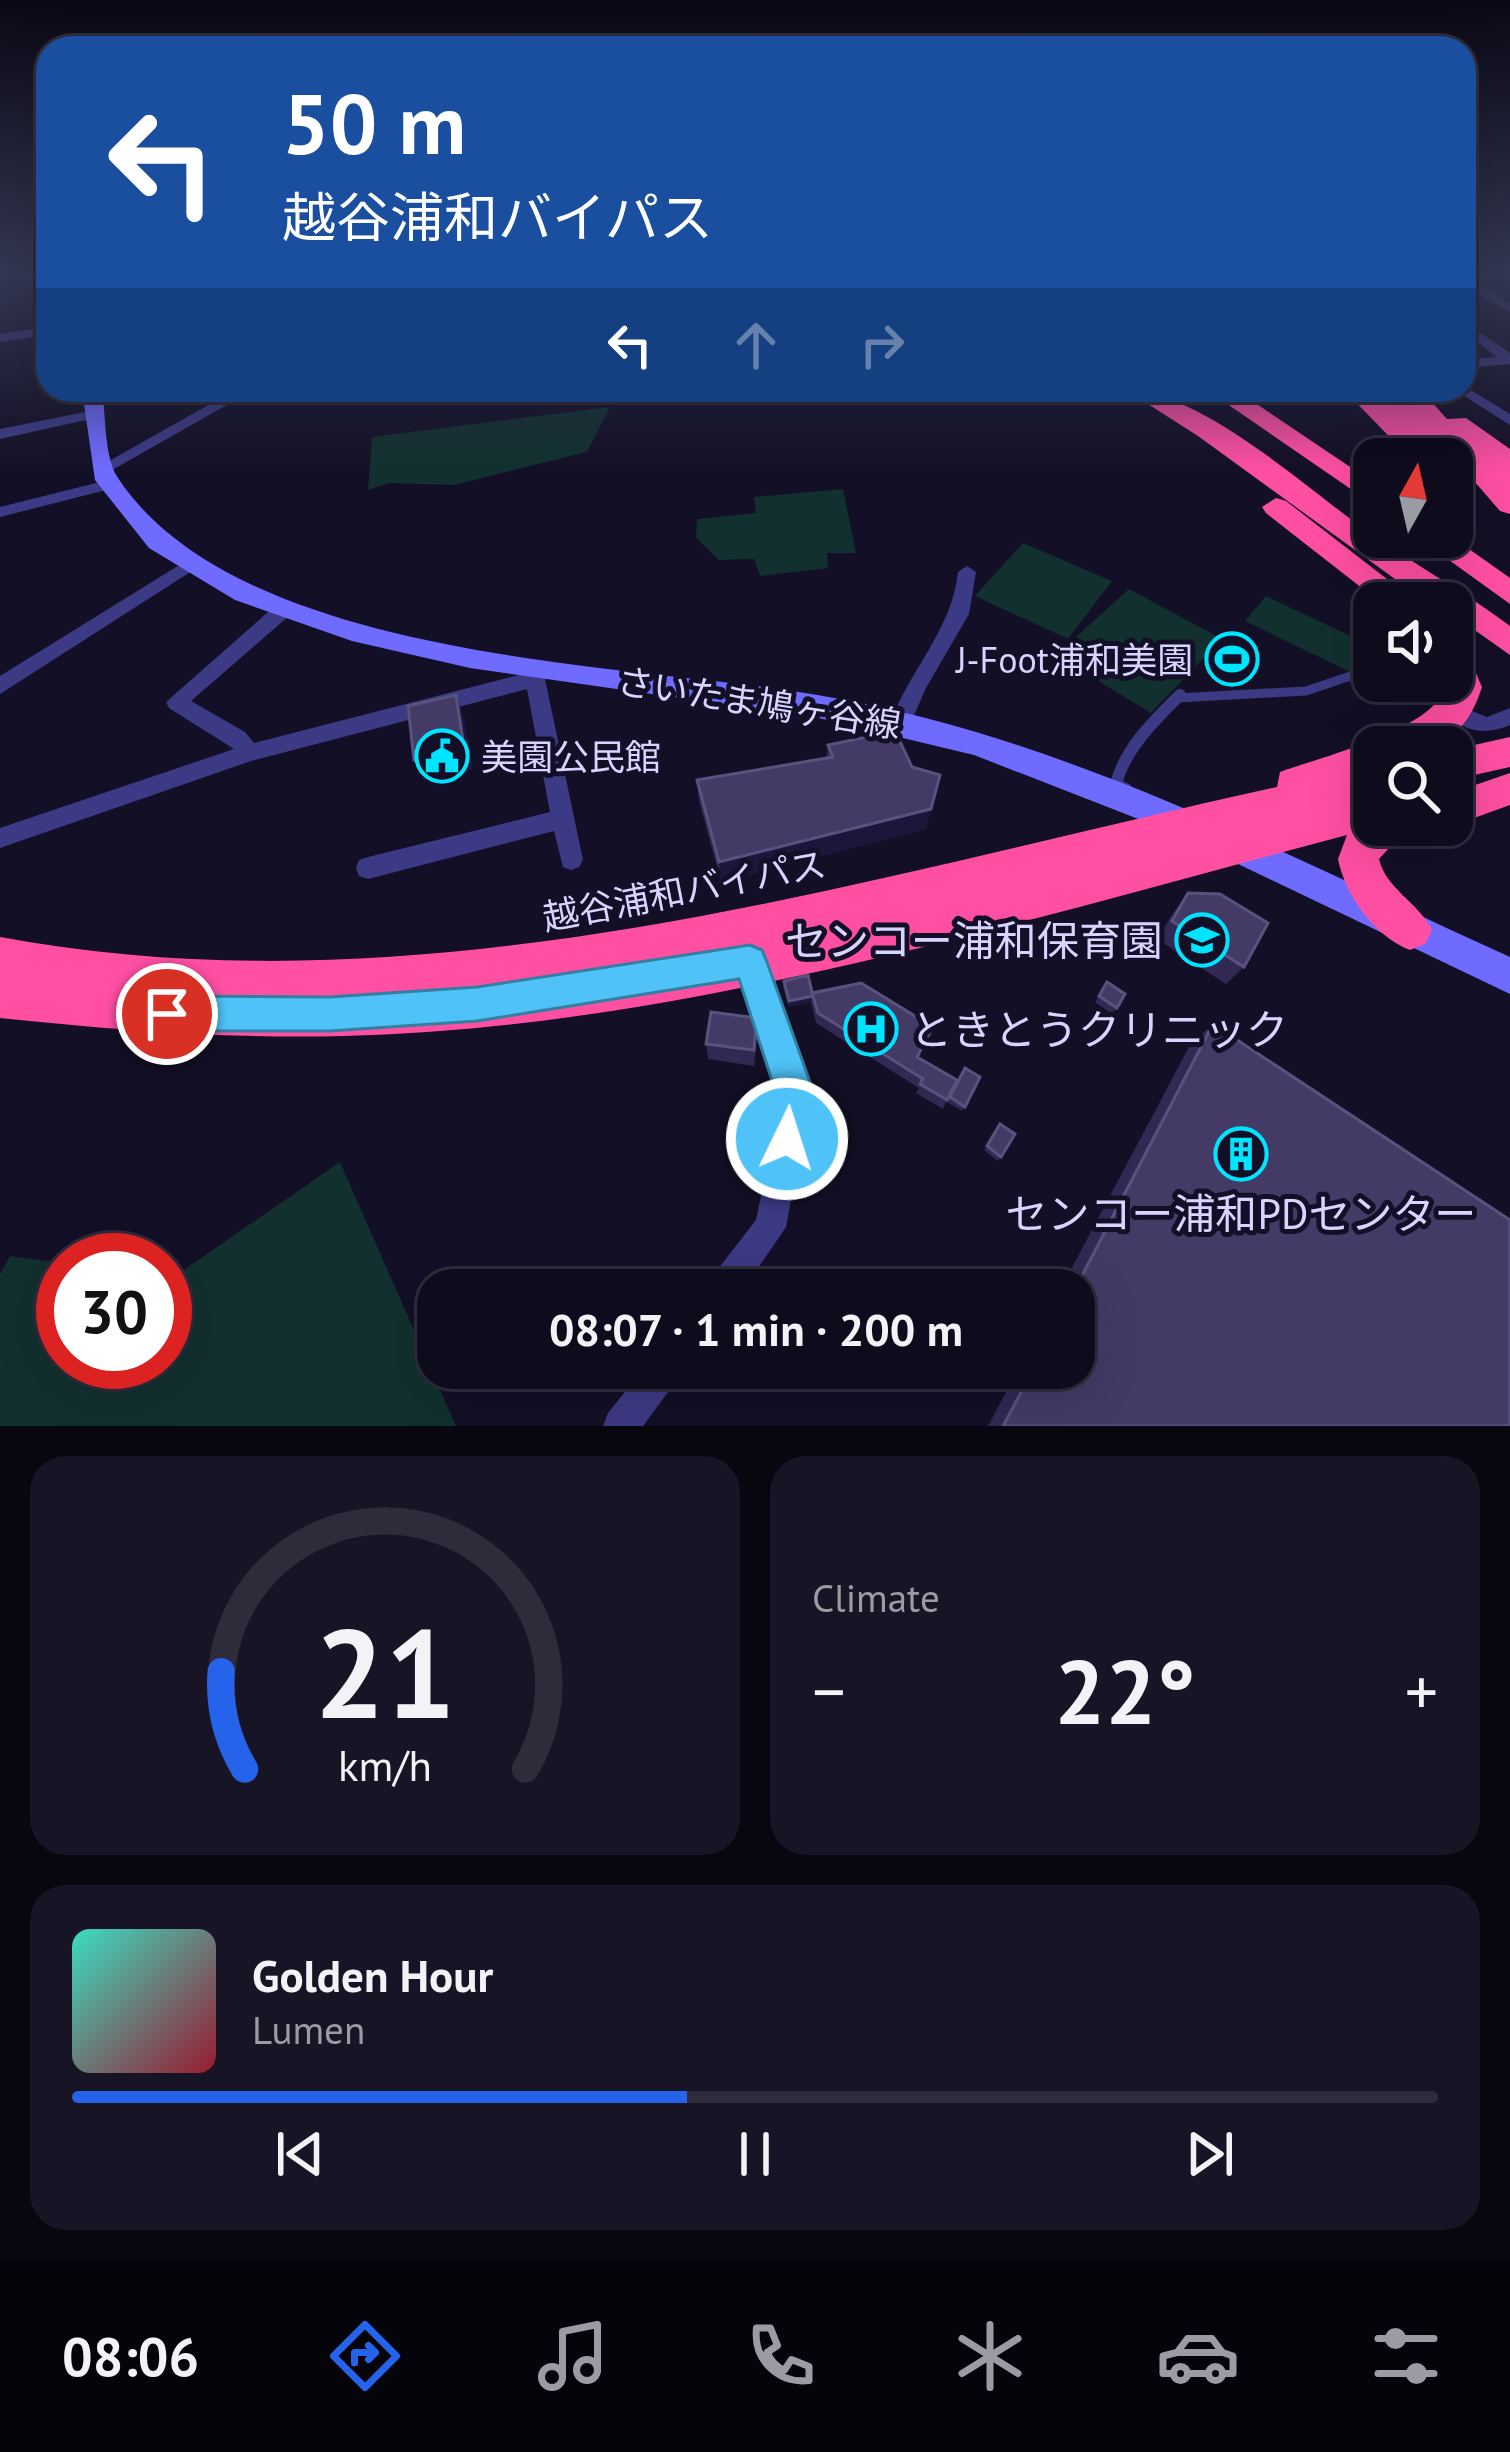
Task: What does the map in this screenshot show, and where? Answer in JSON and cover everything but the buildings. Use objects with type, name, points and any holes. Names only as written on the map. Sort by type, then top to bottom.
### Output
[{"type":"highway","points":[[1135,402],[1374,582]]},
{"type":"highway","points":[[1159,402],[1207,430],[1420,582]]},
{"type":"highway","points":[[1190,402],[1353,519]]},
{"type":"highway","points":[[1237,402],[1353,482]]},
{"type":"highway","points":[[1275,402],[1353,456]]},
{"type":"highway","points":[[1368,402],[1405,438]]},
{"type":"highway","points":[[1391,402],[1420,436],[1506,494]]},
{"type":"highway","points":[[1398,402],[1442,433],[1510,459]]},
{"type":"highway","points":[[1418,402],[1506,494]]},
{"type":"highway","points":[[1437,402],[1461,428],[1510,459]]},
{"type":"highway","points":[[1457,402],[1510,435]]},
{"type":"highway","points":[[1473,481],[1506,494]]},
{"type":"highway","points":[[1473,539],[1510,565]]},
{"type":"highway","points":[[1402,558],[1510,645]]},
{"type":"highway","points":[[1461,558],[1510,593]]},
{"type":"highway","points":[[1473,619],[1510,645]]},
{"type":"highway","points":[[1473,760],[1510,752]]},
{"type":"highway","points":[[1240,828],[1313,773],[1353,759]]},
{"type":"highway","points":[[1473,788],[1510,779]]},
{"type":"highway","name":"越谷浦和バイパス","points":[[0,996],[88,1010],[330,1014],[499,1001],[750,962],[1240,828],[1353,788]]},
{"type":"highway","points":[[1473,802],[1510,789]]},
{"type":"highway","name":"越谷浦和バイパス","points":[[0,958],[161,977],[282,982],[381,981],[515,970],[686,942],[1181,825],[1240,828],[1353,815]]},
{"type":"highway","points":[[1363,846],[1357,855],[1365,882],[1410,930]]},
{"type":"main road","name":"さいたま鳩ヶ谷線","points":[[91,402],[105,477],[146,534],[189,565],[283,610],[380,639],[537,673],[901,723],[1049,768],[1181,825]]},
{"type":"main road","points":[[1240,828],[1410,930],[1510,976]]},
{"type":"street","points":[[1476,363],[1510,360],[1480,338]]},
{"type":"street","points":[[1476,399],[1510,420]]},
{"type":"street","points":[[0,434],[91,402]]},
{"type":"street","points":[[0,512],[105,477],[226,402]]},
{"type":"street","points":[[0,686],[189,565]]},
{"type":"street","points":[[901,723],[964,605],[967,572]]},
{"type":"street","points":[[249,753],[237,737],[176,702],[283,610]]},
{"type":"street","points":[[0,838],[249,753],[537,673],[571,860]]},
{"type":"street","points":[[1454,702],[1487,727],[1510,716]]},
{"type":"street","points":[[368,868],[563,819]]},
{"type":"street","points":[[739,1269],[770,1227],[796,1096],[750,962]]},
{"type":"street","points":[[621,1426],[648,1389]]},
{"type":"lane","points":[[1133,794],[1117,784],[1118,775],[1145,729],[1181,694],[1306,691],[1353,675]]},
{"type":"green space","points":[[610,407],[587,452],[454,485],[389,483],[368,490],[372,437]]},
{"type":"green space","points":[[843,489],[856,553],[827,553],[828,568],[760,576],[754,559],[719,560],[696,538],[697,519],[756,513],[754,497]]},
{"type":"green space","points":[[1023,543],[1112,581],[1068,639],[975,596]]},
{"type":"green space","points":[[1129,589],[1222,639],[1151,713],[1056,655]]},
{"type":"green space","points":[[1266,596],[1353,637],[1353,668],[1350,672],[1245,621]]},
{"type":"green space","points":[[340,1162],[417,1337],[417,1389],[440,1389],[456,1426],[0,1426],[0,1274],[10,1256],[36,1259],[36,1389],[192,1389],[192,1264]]},
{"type":"place","name":"J-Foot浦和美園","points":[[1232,659]]},
{"type":"place","name":"美園公民館","points":[[442,756]]},
{"type":"place","name":"センコー浦和保育園","points":[[1202,940]]},
{"type":"place","name":"ときとうクリニック","points":[[871,1029]]},
{"type":"place","name":"センコー浦和PDセンター","points":[[1241,1154]]},
{"type":"route","points":[[167,1014],[330,1014],[477,1004],[631,984],[750,962],[796,1096],[787,1139]]}]
